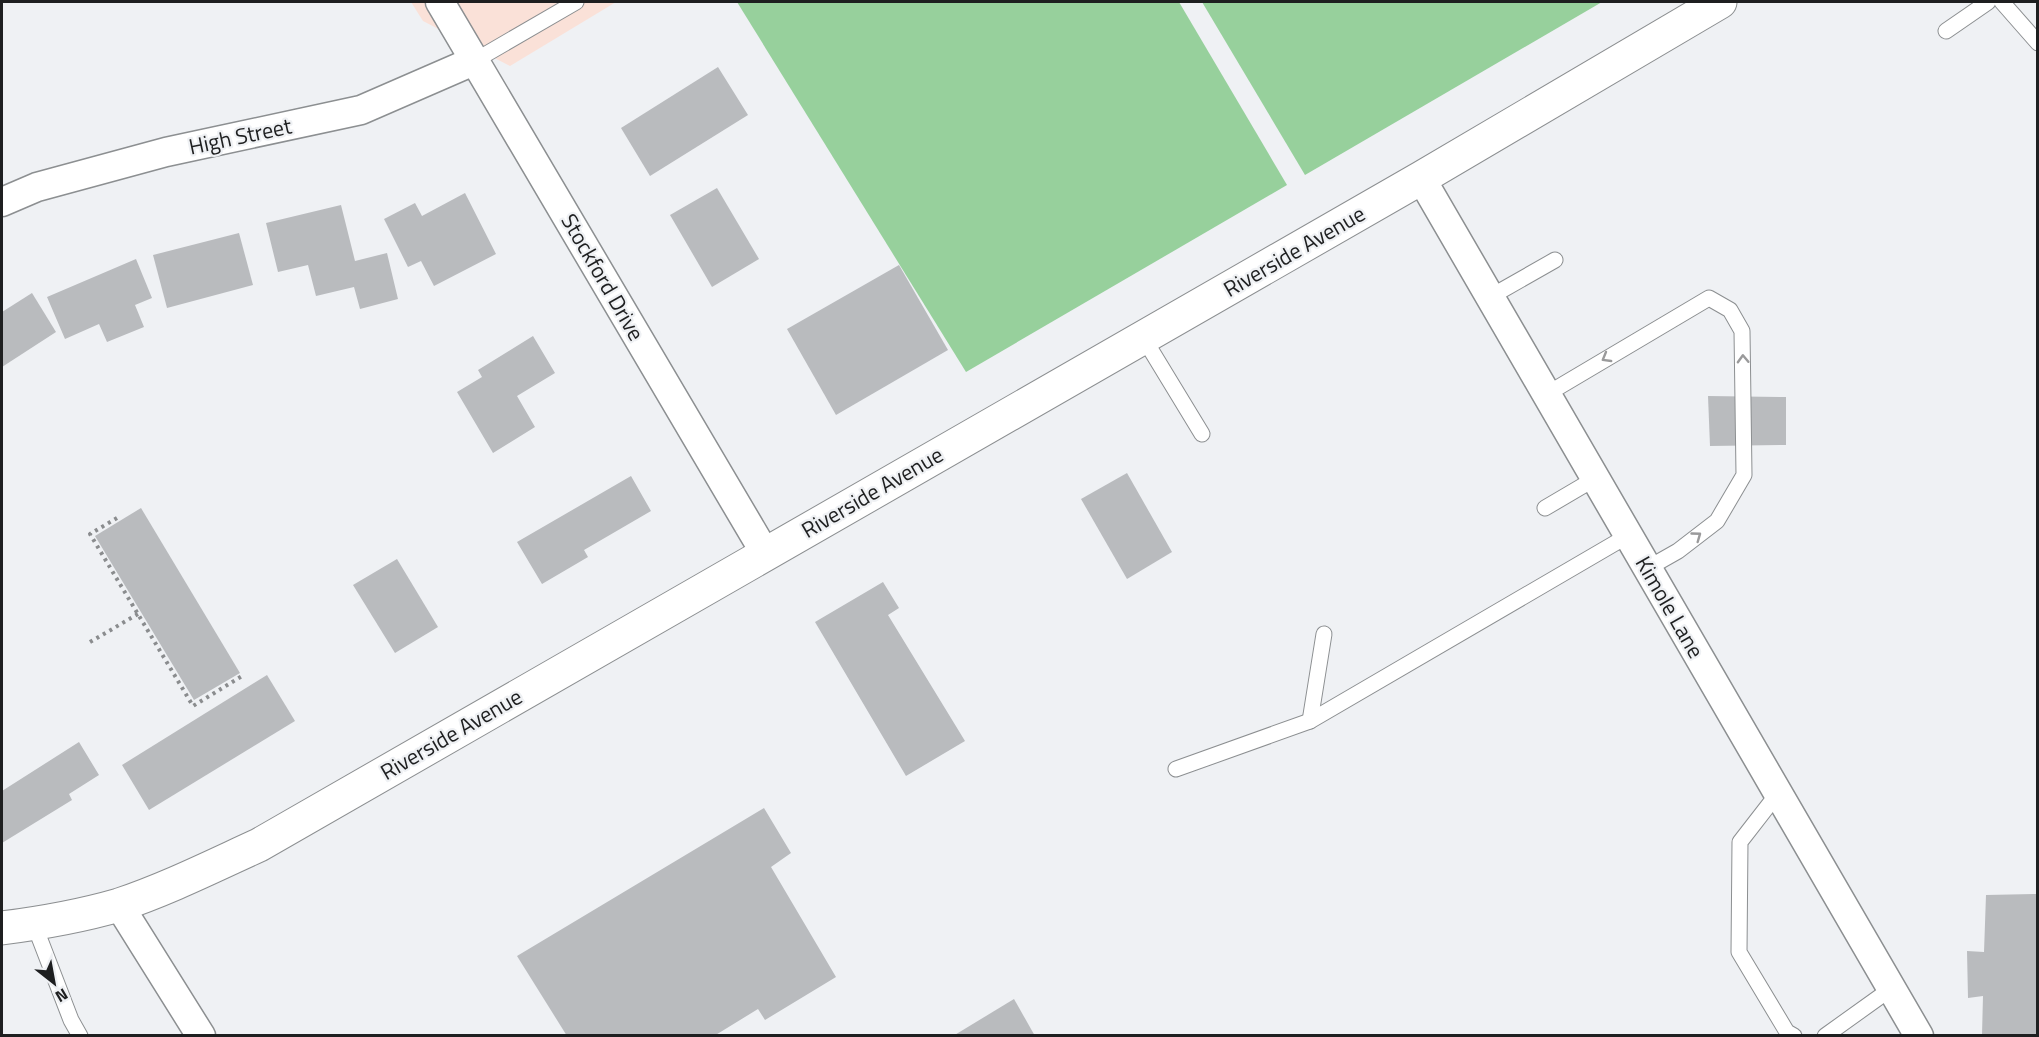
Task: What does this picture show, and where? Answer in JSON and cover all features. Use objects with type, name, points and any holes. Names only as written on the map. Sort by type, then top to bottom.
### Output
[{"type":"street","name":"Stockford Drive","points":[[440,2],[765,553]]},
{"type":"street","name":"Riverside Avenue","points":[[2,928],[34,924],[119,905],[182,880],[259,845],[1421,178],[1720,2]]},
{"type":"street","name":"High Street","points":[[2,202],[37,187],[166,152],[361,110],[476,60]]},
{"type":"street","name":"Kimole Lane","points":[[1421,178],[1919,1035]]},
{"type":"street","points":[[119,905],[201,1035]]},
{"type":"lane","points":[[476,60],[576,2]]},
{"type":"lane","points":[[1946,31],[1988,2]]},
{"type":"lane","points":[[2002,2],[2037,43]]},
{"type":"lane","points":[[1490,297],[1555,260]]},
{"type":"lane","points":[[1547,394],[1709,298],[1730,310],[1742,331],[1744,475],[1717,521],[1678,550],[1648,568]]},
{"type":"lane","points":[[1143,338],[1202,434]]},
{"type":"lane","points":[[1545,508],[1596,478]]},
{"type":"lane","points":[[1176,769],[1310,721],[1629,535]]},
{"type":"lane","points":[[1310,721],[1324,634]]},
{"type":"lane","points":[[1778,793],[1740,842],[1739,952],[1786,1032],[1794,1035]]},
{"type":"lane","points":[[34,924],[71,1020],[80,1035]]},
{"type":"lane","points":[[1826,1035],[1892,988]]},
{"type":"path","points":[[117,518],[90,534],[193,706],[242,676]]},
{"type":"path","points":[[90,642],[138,614]]},
{"type":"shaded area","points":[[411,2],[616,2],[510,66],[423,21]]},
{"type":"green space","points":[[737,2],[1179,2],[1287,185],[966,372]]},
{"type":"green space","points":[[1202,2],[1602,2],[1305,175]]},
{"type":"building","points":[[718,67],[748,115],[650,176],[621,128]]},
{"type":"building","points":[[717,188],[759,259],[712,287],[670,215]]},
{"type":"building","points":[[465,193],[496,254],[434,286],[421,261],[408,267],[384,219],[415,203],[422,216]]},
{"type":"building","points":[[341,205],[355,261],[387,253],[398,299],[360,309],[354,287],[316,296],[308,265],[278,272],[266,223]]},
{"type":"building","points":[[239,233],[253,285],[167,308],[153,255]]},
{"type":"building","points":[[136,259],[152,298],[135,305],[144,327],[107,342],[99,324],[65,339],[47,297]]},
{"type":"building","points":[[899,265],[948,350],[836,415],[787,329]]},
{"type":"building","points":[[32,293],[56,332],[2,367],[2,312]]},
{"type":"building","points":[[533,336],[555,373],[517,396],[535,427],[493,453],[457,392],[482,377],[478,370]]},
{"type":"building","points":[[1708,396],[1786,397],[1786,445],[1710,446]]},
{"type":"building","points":[[1127,473],[1172,552],[1127,579],[1081,499]]},
{"type":"building","points":[[631,476],[651,511],[584,550],[588,557],[542,584],[517,542]]},
{"type":"building","points":[[141,508],[240,673],[194,700],[95,536]]},
{"type":"building","points":[[397,559],[438,627],[395,653],[353,585]]},
{"type":"building","points":[[883,582],[899,608],[888,615],[965,741],[906,776],[815,622]]},
{"type":"building","points":[[267,675],[295,721],[149,810],[122,765]]},
{"type":"building","points":[[79,742],[99,775],[69,794],[72,800],[2,843],[2,791]]},
{"type":"building","points":[[764,808],[791,853],[771,867],[836,977],[765,1020],[758,1009],[714,1036],[567,1036],[517,956]]},
{"type":"building","points":[[2038,894],[2038,1035],[1982,1035],[1983,996],[1968,998],[1967,951],[1984,952],[1986,895]]},
{"type":"building","points":[[1014,999],[1035,1036],[953,1036]]}]
